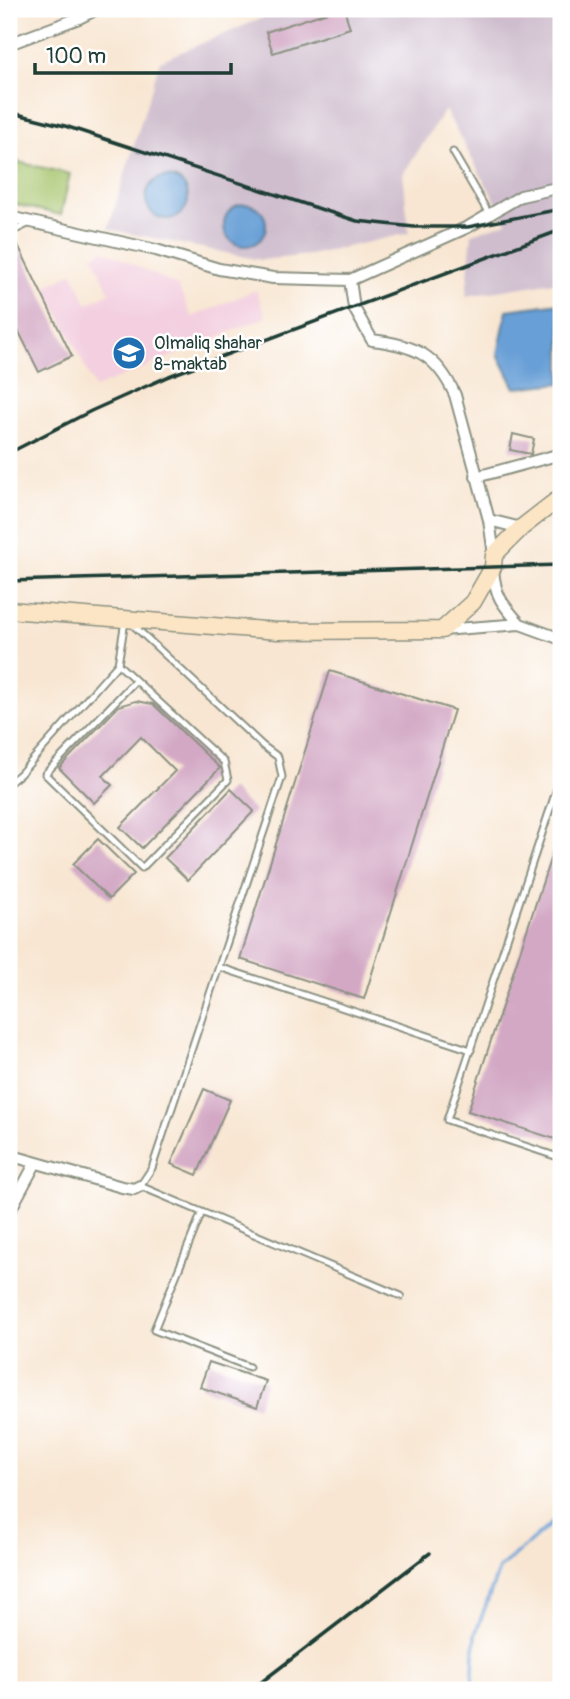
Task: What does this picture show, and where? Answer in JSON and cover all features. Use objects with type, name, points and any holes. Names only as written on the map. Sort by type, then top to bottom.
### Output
[{"type":"street","points":[[9,44],[97,9]]},
{"type":"street","points":[[9,216],[156,250],[219,268],[273,278],[350,280],[468,227],[521,196],[561,187]]},
{"type":"street","points":[[350,280],[354,309],[372,340],[413,348],[447,376],[489,520],[494,586],[503,606],[520,624]]},
{"type":"street","points":[[476,477],[561,454]]},
{"type":"street","points":[[442,630],[473,602],[494,561],[522,528],[561,497]]},
{"type":"street","points":[[489,520],[522,528]]},
{"type":"street","points":[[9,610],[278,631],[442,630],[520,624],[561,639]]},
{"type":"street","points":[[9,1155],[122,1187],[134,1189],[140,1186]]},
{"type":"street","points":[[9,1212],[35,1164]]},
{"type":"lane","points":[[453,152],[489,214]]},
{"type":"lane","points":[[9,233],[33,222]]},
{"type":"lane","points":[[9,783],[118,664],[126,618]]},
{"type":"lane","points":[[126,618],[278,757],[282,777],[152,1168],[140,1186],[401,1296]]},
{"type":"lane","points":[[118,664],[224,762],[228,780],[142,868],[45,774],[135,681]]},
{"type":"lane","points":[[561,776],[447,1120],[561,1158]]},
{"type":"lane","points":[[219,967],[471,1050]]},
{"type":"lane","points":[[202,1212],[154,1330],[248,1367]]},
{"type":"shaded area","points":[[284,9],[561,9],[561,281],[466,296],[472,234],[507,222],[445,110],[403,174],[409,233],[310,255],[261,260],[108,229],[160,61]]},
{"type":"shaded area","name":"Olmaliq shahar 8-maktab","points":[[104,250],[178,286],[192,317],[256,290],[266,317],[95,388],[46,287],[73,272],[87,304],[110,293],[93,255]]},
{"type":"green space","points":[[9,160],[70,174],[61,215],[9,203]]},
{"type":"water","points":[[167,177],[182,183],[188,198],[182,213],[167,219],[152,213],[146,198],[152,183]]},
{"type":"water","points":[[245,204],[260,210],[266,225],[260,240],[245,246],[230,240],[224,225],[230,210]]},
{"type":"water","points":[[561,303],[561,383],[515,388],[498,354],[507,310]]},
{"type":"building","points":[[344,9],[350,28],[273,53],[266,32]]},
{"type":"building","points":[[14,237],[72,356],[39,372],[9,312],[9,238]]},
{"type":"building","points":[[513,434],[534,439],[531,454],[510,450]]},
{"type":"building","points":[[330,671],[454,710],[364,999],[240,959]]},
{"type":"building","points":[[136,701],[153,704],[220,768],[142,848],[120,827],[175,771],[141,737],[103,776],[112,785],[94,803],[59,768],[119,706]]},
{"type":"building","points":[[231,789],[254,811],[188,880],[165,858]]},
{"type":"building","points":[[561,832],[561,1141],[468,1111]]},
{"type":"building","points":[[98,839],[134,874],[109,899],[73,864]]},
{"type":"building","points":[[204,1089],[230,1100],[197,1175],[171,1164]]},
{"type":"building","points":[[209,1362],[266,1381],[257,1407],[200,1387]]},
{"type":"waterway","points":[[472,1690],[475,1635],[499,1569],[561,1515]]},
{"type":"railway","points":[[9,112],[65,126],[357,221],[414,227],[468,227],[561,209]]},
{"type":"railway","points":[[9,453],[91,411],[169,376],[561,230]]},
{"type":"railway","points":[[9,581],[561,565]]},
{"type":"railway","points":[[251,1690],[430,1553]]},
{"type":"place","name":"Olmaliq shahar 8-maktab","points":[[129,353]]}]
